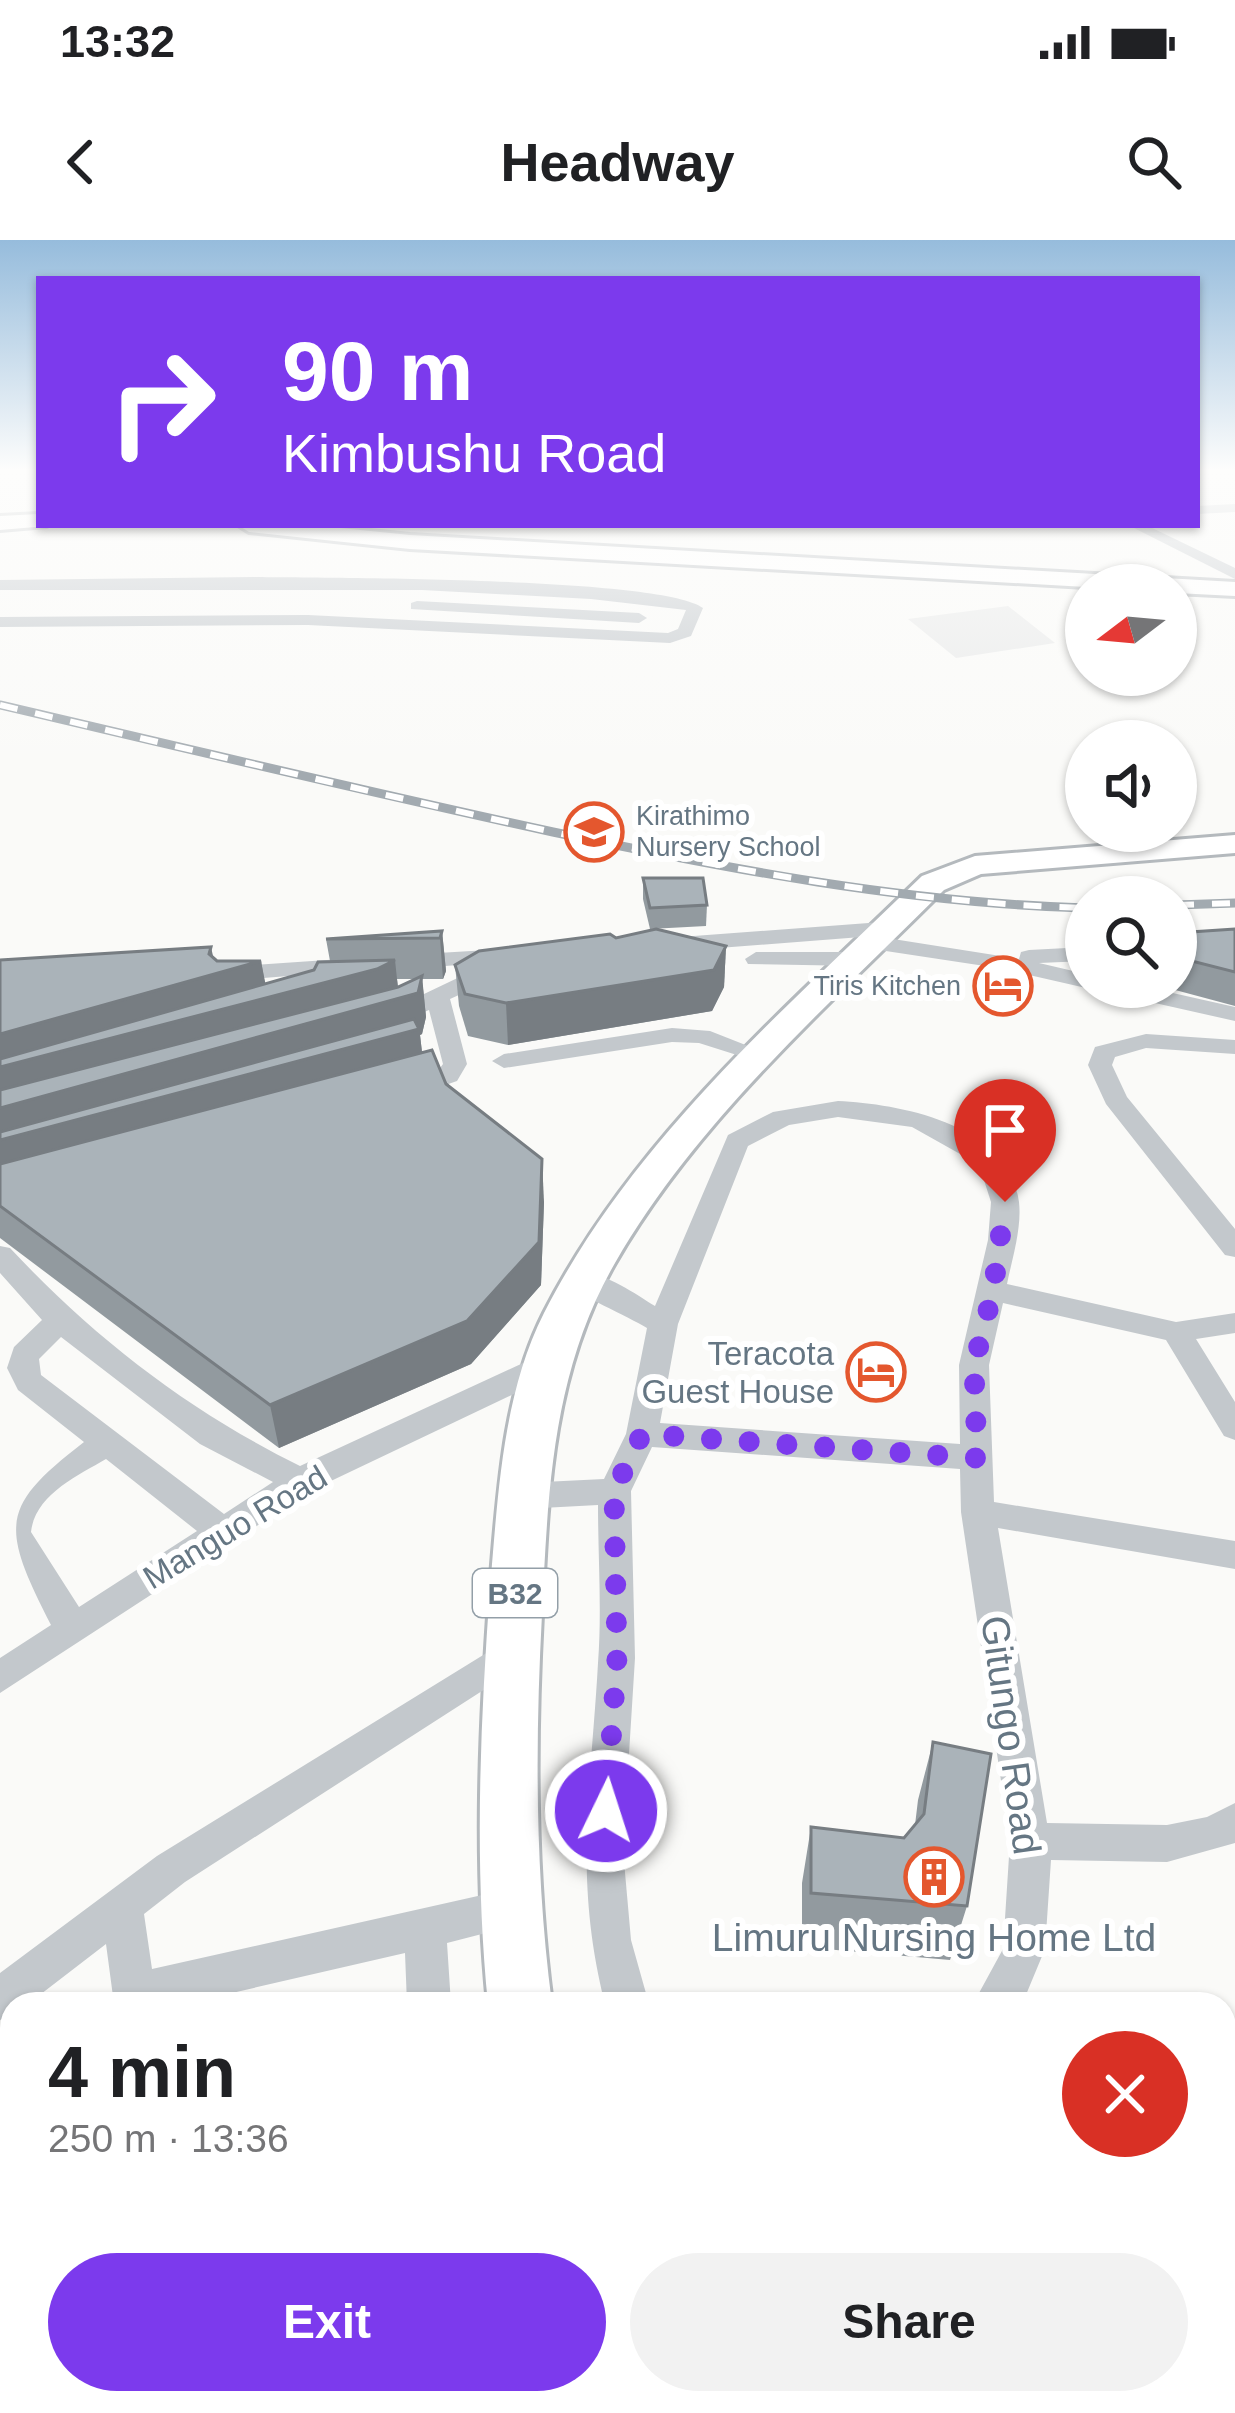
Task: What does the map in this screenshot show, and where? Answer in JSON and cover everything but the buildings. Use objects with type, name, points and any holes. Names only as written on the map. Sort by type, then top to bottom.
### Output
[{"type":"highway","points":[[928,571],[1065,579]]},
{"type":"highway","points":[[1197,587],[1235,589]]},
{"type":"highway","name":"B32","points":[[518,1992],[508,1909],[511,1653],[523,1496],[529,1436],[547,1366],[581,1282],[671,1150],[759,1054],[933,883],[975,865],[1235,844]]},
{"type":"street","points":[[0,585],[232,579],[468,585],[676,601],[694,608],[685,632],[670,638],[308,620],[0,622]]},
{"type":"street","points":[[0,603],[240,597],[686,620]]},
{"type":"street","points":[[655,966],[790,957],[872,944]]},
{"type":"street","points":[[636,947],[872,944],[981,958],[1065,976]]},
{"type":"street","points":[[981,958],[1065,955]]},
{"type":"street","points":[[322,992],[197,985],[521,965],[476,978],[370,1025]]},
{"type":"street","points":[[387,991],[446,993]]},
{"type":"street","points":[[387,1095],[448,1076],[455,1064],[438,1042],[446,993]]},
{"type":"street","points":[[1197,1006],[1235,1014]]},
{"type":"street","points":[[504,1061],[672,1035],[701,1036],[759,1054]]},
{"type":"street","points":[[1235,1047],[1146,1041],[1104,1052],[1100,1065],[1115,1099],[1235,1248]]},
{"type":"street","name":"Gitungo Road","points":[[614,1491],[642,1434],[663,1324],[737,1142],[782,1118],[838,1109],[879,1111],[921,1121],[978,1153],[995,1172],[1005,1202],[993,1291],[974,1365],[978,1513],[1030,1841],[1025,1951],[1008,1992]]},
{"type":"street","points":[[0,1255],[61,1319],[211,1436],[300,1481]]},
{"type":"street","points":[[581,1282],[609,1292],[663,1324]]},
{"type":"street","points":[[993,1291],[1177,1332],[1235,1323]]},
{"type":"street","points":[[61,1319],[25,1354],[22,1368],[29,1382],[222,1531]]},
{"type":"street","points":[[1177,1332],[1235,1428]]},
{"type":"street","name":"Manguo Road","points":[[0,1677],[300,1481],[547,1366]]},
{"type":"street","points":[[642,1434],[977,1458]]},
{"type":"street","points":[[73,1629],[14,1533],[9,1501],[108,1443]]},
{"type":"street","points":[[523,1496],[614,1491],[617,1658],[603,1850],[610,1940],[623,1992]]},
{"type":"street","points":[[978,1513],[1235,1555]]},
{"type":"street","points":[[9,1992],[170,1869],[511,1653]]},
{"type":"street","points":[[1030,1841],[1173,1841],[1218,1836],[1235,1821]]},
{"type":"street","points":[[122,1906],[135,1992]]},
{"type":"street","points":[[164,1992],[508,1909]]},
{"type":"street","points":[[425,1928],[428,1992]]},
{"type":"shaded area","points":[[1008,606],[1055,643],[956,658],[908,619]]},
{"type":"railway","points":[[0,705],[685,859],[884,892],[1065,907]]},
{"type":"railway","points":[[1197,904],[1235,903]]},
{"type":"place","name":"Kirathimo Nursery School","points":[[594,832]]},
{"type":"place","name":"Tiris Kitchen","points":[[1003,986]]},
{"type":"place","name":"Teracota Guest House","points":[[876,1372]]},
{"type":"place","name":"Limuru Nursing Home Ltd","points":[[934,1877]]},
{"type":"route","points":[[606,1811],[617,1658],[614,1491],[642,1434],[977,1458],[974,1365],[993,1291],[1005,1202]]}]
